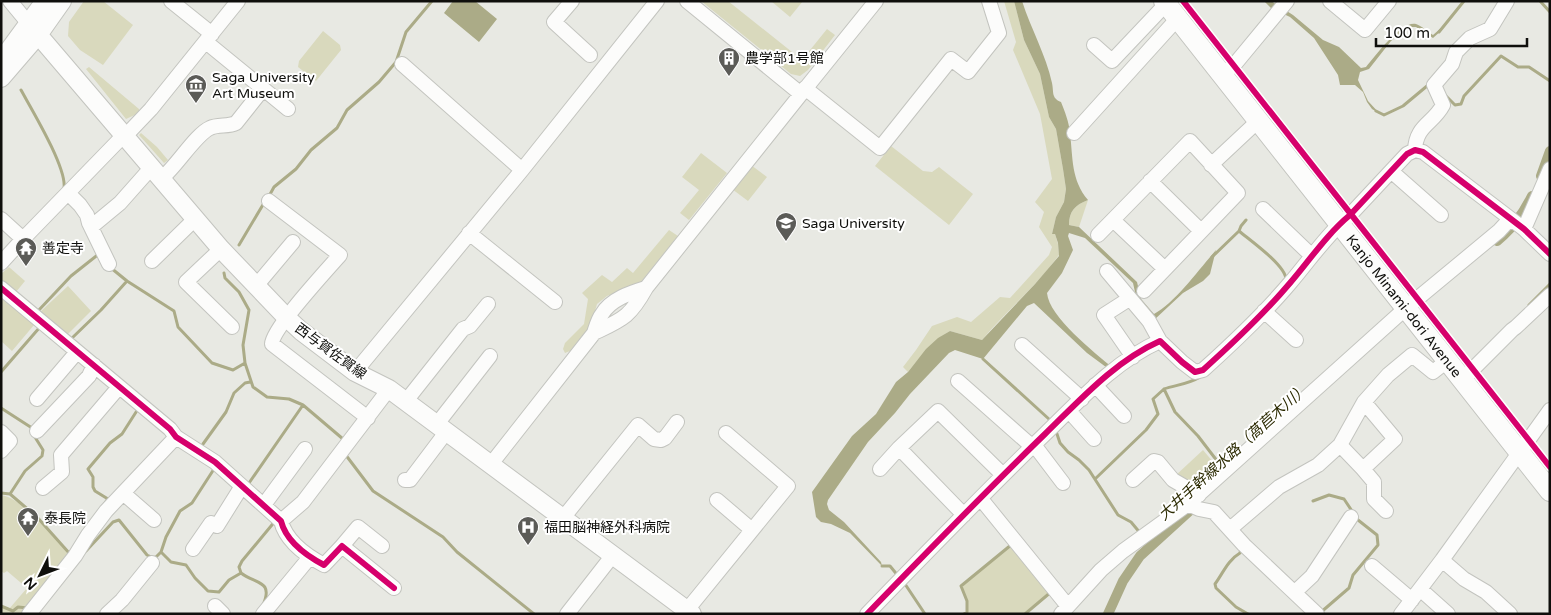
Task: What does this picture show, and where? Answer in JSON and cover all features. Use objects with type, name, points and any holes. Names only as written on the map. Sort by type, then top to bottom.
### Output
[{"type":"highway","name":"Kanjo Minami-dori Avenue","points":[[1170,8],[1550,491]]},
{"type":"main road","points":[[1,78],[33,30],[45,1]]},
{"type":"main road","points":[[1,61],[62,1]]},
{"type":"main road","name":"西与賀佐賀線","points":[[33,30],[127,133],[156,173],[222,249],[301,331],[355,372],[389,389],[442,427],[689,612]]},
{"type":"street","points":[[10,1],[33,30]]},
{"type":"street","points":[[171,1],[263,89],[288,109]]},
{"type":"street","points":[[1,264],[20,236],[66,196],[151,110],[238,1]]},
{"type":"street","points":[[572,1],[554,22],[590,55]]},
{"type":"street","points":[[355,372],[522,170],[657,1]]},
{"type":"street","points":[[687,1],[880,148],[951,59],[968,72],[998,33],[989,1]]},
{"type":"street","points":[[491,464],[594,333],[602,314],[612,303],[627,294],[646,288],[876,1]]},
{"type":"street","points":[[1330,1],[1365,30],[1389,1]]},
{"type":"street","points":[[1415,150],[1415,143],[1420,130],[1443,105],[1434,87],[1452,64],[1456,52],[1470,38],[1490,29],[1507,1]]},
{"type":"street","points":[[1222,75],[1235,64],[1282,7]]},
{"type":"street","points":[[1094,45],[1112,61],[1170,8]]},
{"type":"street","points":[[1074,133],[1170,8]]},
{"type":"street","points":[[402,64],[522,170]]},
{"type":"street","points":[[91,227],[156,173],[173,167],[203,132],[221,125],[236,123],[263,89]]},
{"type":"street","points":[[1211,165],[1258,120]]},
{"type":"street","points":[[1098,236],[1190,141],[1238,192],[1144,291]]},
{"type":"street","points":[[1107,271],[1149,321],[1160,341],[1195,372],[1204,370],[1246,331],[1340,223],[1350,215],[1407,154],[1415,150],[1423,152],[1516,223],[1550,254]]},
{"type":"street","points":[[980,499],[1064,609],[1093,576],[1123,551],[1144,536],[1194,507],[1199,495],[1406,308],[1499,231],[1516,223],[1550,169]]},
{"type":"street","points":[[1391,171],[1441,215]]},
{"type":"street","points":[[1150,181],[1202,231]]},
{"type":"street","points":[[66,196],[80,205],[87,215],[109,264]]},
{"type":"street","points":[[270,201],[340,255],[287,318],[272,339],[272,344],[368,418]]},
{"type":"street","points":[[1263,208],[1312,256]]},
{"type":"street","points":[[152,261],[196,218]]},
{"type":"street","points":[[1,219],[20,236]]},
{"type":"street","points":[[1113,220],[1165,269]]},
{"type":"street","points":[[469,233],[555,302]]},
{"type":"street","points":[[256,286],[292,242]]},
{"type":"street","points":[[222,249],[186,282],[232,327]]},
{"type":"street","points":[[1,288],[170,429],[176,437],[215,462],[278,519],[288,537],[310,557],[324,565],[358,527],[382,546]]},
{"type":"street","points":[[1462,380],[1550,295]]},
{"type":"street","points":[[1129,299],[1104,316],[1134,357]]},
{"type":"street","points":[[406,401],[464,328],[470,326],[488,304]]},
{"type":"street","points":[[1264,311],[1296,340]]},
{"type":"street","points":[[867,614],[1003,475],[1095,385],[1146,348],[1160,341]]},
{"type":"street","points":[[1022,345],[1082,399]]},
{"type":"street","points":[[37,399],[77,352]]},
{"type":"street","points":[[1230,529],[1279,487],[1318,466],[1340,444],[1364,402],[1388,375],[1412,355],[1433,372],[1447,361]]},
{"type":"street","points":[[405,480],[410,480],[442,427],[490,356]]},
{"type":"street","points":[[36,431],[89,376],[94,365]]},
{"type":"street","points":[[958,381],[1038,450],[1063,483]]},
{"type":"street","points":[[1095,385],[1124,416]]},
{"type":"street","points":[[43,488],[62,472],[61,455],[119,386]]},
{"type":"street","points":[[278,519],[303,502],[389,389]]},
{"type":"street","points":[[1363,469],[1395,439],[1364,402]]},
{"type":"street","points":[[1401,614],[1550,410]]},
{"type":"street","points":[[880,469],[938,411],[1003,475]]},
{"type":"street","points":[[1069,411],[1094,439]]},
{"type":"street","points":[[564,518],[638,425],[654,439],[661,440],[665,438],[678,422]]},
{"type":"street","points":[[1,432],[10,441],[1,451]]},
{"type":"street","points":[[689,612],[788,486],[726,433]]},
{"type":"street","points":[[29,614],[75,556],[106,511],[176,437]]},
{"type":"street","points":[[1340,444],[1374,482],[1374,499],[1386,511]]},
{"type":"street","points":[[899,448],[964,516]]},
{"type":"street","points":[[266,502],[305,449]]},
{"type":"street","points":[[1133,480],[1154,460],[1158,462],[1173,480],[1199,495]]},
{"type":"street","points":[[193,549],[211,523],[217,526],[242,486]]},
{"type":"street","points":[[123,493],[154,520]]},
{"type":"street","points":[[716,500],[752,530]]},
{"type":"street","points":[[1194,507],[1214,512],[1317,614]]},
{"type":"street","points":[[1295,592],[1312,576],[1351,516]]},
{"type":"street","points":[[342,546],[394,588]]},
{"type":"street","points":[[567,614],[613,555]]},
{"type":"street","points":[[263,614],[310,557]]},
{"type":"street","points":[[1442,560],[1464,578],[1486,592],[1510,614]]},
{"type":"street","points":[[107,614],[122,600],[152,563]]},
{"type":"street","points":[[1372,566],[1448,614]]},
{"type":"shaded area","points":[[84,1],[103,1],[133,25],[103,65],[80,50],[68,36],[69,22]]},
{"type":"shaded area","points":[[453,1],[475,1],[497,19],[479,42],[444,13]]},
{"type":"shaded area","points":[[701,1],[728,1],[802,60],[827,29],[835,35],[808,70],[800,76],[791,74]]},
{"type":"shaded area","points":[[771,1],[803,1],[790,17]]},
{"type":"shaded area","points":[[1004,1],[1014,1],[1024,40],[1040,74],[1049,117],[1056,129],[1066,189],[1064,202],[1056,217],[1052,234],[1055,234],[1059,255],[1041,278],[982,340],[950,331],[932,344],[908,372],[903,367],[932,326],[957,317],[971,322],[1000,297],[1010,298],[1049,255],[1052,247],[1039,227],[1044,212],[1035,202],[1052,179],[1040,114],[1013,50],[1016,42]]},
{"type":"shaded area","points":[[1014,1],[1022,1],[1046,62],[1054,97],[1061,102],[1064,110],[1068,121],[1078,185],[1088,200],[1074,209],[1070,216],[1069,225],[1079,227],[1137,282],[1141,299],[1154,314],[1179,294],[1216,250],[1210,274],[1203,281],[1183,293],[1154,320],[1137,301],[1133,283],[1085,238],[1069,233],[1068,236],[1073,250],[1062,273],[1047,293],[1055,313],[1074,334],[1113,368],[1110,370],[1087,353],[1034,303],[1027,306],[983,359],[955,350],[949,353],[868,442],[828,500],[829,510],[844,522],[881,562],[882,566],[850,533],[831,524],[821,522],[816,517],[812,492],[852,436],[876,414],[896,382],[908,372],[926,349],[938,338],[950,331],[982,340],[1059,256],[1058,243],[1055,234],[1052,234],[1056,217],[1064,202],[1066,189],[1056,129],[1049,117],[1040,74],[1024,40]]},
{"type":"shaded area","points":[[1264,1],[1271,1],[1293,15],[1323,40],[1339,47],[1361,68],[1366,67],[1396,33],[1410,24],[1416,24],[1433,35],[1441,28],[1442,30],[1433,38],[1416,27],[1409,27],[1391,41],[1369,69],[1360,72],[1358,80],[1368,101],[1380,114],[1372,109],[1363,92],[1355,85],[1340,85],[1338,75],[1314,38],[1290,17],[1271,8]]},
{"type":"shaded area","points":[[323,31],[340,45],[341,50],[316,81],[298,67],[299,61]]},
{"type":"shaded area","points":[[89,67],[139,109],[139,113],[126,119],[86,69]]},
{"type":"shaded area","points":[[141,133],[168,160],[164,163],[139,135]]},
{"type":"shaded area","points":[[891,146],[923,171],[932,172],[939,167],[973,194],[949,225],[875,166]]},
{"type":"shaded area","points":[[701,153],[727,173],[689,220],[680,213],[699,190],[682,177]]},
{"type":"shaded area","points":[[751,165],[767,177],[748,201],[732,189]]},
{"type":"shaded area","points":[[1088,200],[1079,227],[1069,225],[1070,216],[1074,209]]},
{"type":"shaded area","points":[[669,230],[678,236],[640,283],[607,296],[597,304],[591,325],[570,351],[565,353],[563,349],[565,343],[584,324],[588,299],[582,293],[602,275],[612,282],[627,268],[633,273]]},
{"type":"shaded area","points":[[9,267],[25,281],[16,292],[1,279],[1,274]]},
{"type":"shaded area","points":[[68,286],[91,311],[67,335],[40,312]]},
{"type":"shaded area","points":[[1,295],[34,325],[12,351],[1,341]]},
{"type":"shaded area","points":[[1203,450],[1219,469],[1199,488],[1175,476]]},
{"type":"shaded area","name":"泰長院","points":[[1,495],[10,498],[29,511],[71,556],[26,614],[1,614],[1,606],[9,609],[27,588],[7,571],[4,573],[1,571]]},
{"type":"shaded area","points":[[1013,544],[1052,591],[1023,614],[965,614],[967,612],[967,601],[962,586]]},
{"type":"waterway","points":[[268,198],[274,187],[296,169],[311,150],[337,128],[347,110],[379,82],[396,62],[406,32],[432,1]]},
{"type":"waterway","points":[[1439,32],[1464,1]]},
{"type":"waterway","points":[[1540,1],[1550,12]]},
{"type":"waterway","points":[[1445,95],[1455,105],[1461,104],[1464,96],[1501,56],[1518,67],[1529,67],[1550,81]]},
{"type":"waterway","points":[[1376,111],[1384,115],[1403,106],[1427,86],[1430,86]]},
{"type":"waterway","points":[[21,90],[55,153],[64,188]]},
{"type":"waterway","name":"大井手幹線水路（萵苣木川）","points":[[1541,176],[1550,151]]},
{"type":"waterway","name":"大井手幹線水路（萵苣木川）","points":[[1497,241],[1517,221],[1532,196]]},
{"type":"waterway","points":[[239,245],[264,203]]},
{"type":"waterway","points":[[1212,257],[1239,231],[1246,220]]},
{"type":"waterway","points":[[1239,231],[1274,260],[1284,273],[1286,279]]},
{"type":"waterway","points":[[38,311],[71,276],[100,253]]},
{"type":"waterway","points":[[111,268],[127,281]]},
{"type":"waterway","points":[[224,273],[225,278],[239,292],[249,310],[243,345],[245,363],[253,387],[267,397],[289,399],[303,405],[343,439],[342,441]]},
{"type":"waterway","points":[[71,339],[127,281],[174,311],[178,327],[212,363],[233,370],[245,363]]},
{"type":"waterway","points":[[1529,305],[1550,284]]},
{"type":"waterway","points":[[1,372],[40,327]]},
{"type":"waterway","points":[[983,359],[1050,420]]},
{"type":"waterway","points":[[1200,377],[1187,383],[1164,389],[1175,412],[1198,436],[1221,466]]},
{"type":"waterway","points":[[201,449],[226,412],[234,393],[245,383],[250,382]]},
{"type":"waterway","points":[[1095,479],[1146,430],[1158,414],[1153,399],[1164,389]]},
{"type":"waterway","points":[[248,487],[303,405]]},
{"type":"waterway","points":[[1,408],[32,428]]},
{"type":"waterway","points":[[105,503],[108,499],[95,491],[93,477],[88,469],[110,443],[122,434],[138,409]]},
{"type":"waterway","points":[[1056,431],[1060,443],[1089,470],[1118,515],[1131,522],[1141,534]]},
{"type":"waterway","points":[[33,434],[43,450],[42,456],[25,471],[10,494],[37,517],[70,554]]},
{"type":"waterway","points":[[345,454],[373,491],[443,537],[457,552],[534,614]]},
{"type":"waterway","points":[[86,551],[113,522],[119,520],[147,555],[153,558],[156,557],[161,552],[166,537],[180,511],[192,503],[214,469],[213,467]]},
{"type":"waterway","points":[[1,493],[10,494]]},
{"type":"waterway","points":[[1313,501],[1329,495],[1344,499],[1358,520],[1377,535],[1378,545],[1353,575],[1349,588],[1320,613]]},
{"type":"waterway","name":"大井手幹線水路（萵苣木川）","points":[[1108,614],[1123,581],[1140,556],[1196,505]]},
{"type":"waterway","points":[[263,605],[266,597],[265,587],[246,577],[241,573],[239,567],[276,520]]},
{"type":"waterway","points":[[1146,538],[1154,543]]},
{"type":"waterway","points":[[964,614],[967,612],[967,601],[961,586],[1011,545]]},
{"type":"waterway","points":[[1241,548],[1240,553],[1229,563],[1215,584],[1216,588],[1236,607],[1248,614]]},
{"type":"waterway","points":[[161,552],[171,562],[186,565],[195,578],[208,591],[219,592],[229,580],[241,573]]},
{"type":"waterway","points":[[882,566],[890,566],[899,577]]},
{"type":"waterway","points":[[903,581],[925,614]]},
{"type":"waterway","points":[[1025,614],[1051,592]]},
{"type":"waterway","points":[[1,606],[13,611],[18,607],[28,608]]},
{"type":"cycle path","points":[[1183,1],[1550,467]]},
{"type":"cycle path","points":[[867,614],[1071,408],[1128,359],[1160,341],[1195,372],[1203,370],[1269,306],[1318,248],[1407,154],[1415,150],[1423,152],[1524,229],[1550,254]]},
{"type":"cycle path","points":[[1,288],[170,429],[176,437],[215,462],[281,521],[287,535],[304,552],[324,565],[342,546],[394,588]]},
{"type":"place","name":"農学部1号館","points":[[729,77]]},
{"type":"place","name":"Saga University Art Museum","points":[[196,104]]},
{"type":"place","name":"Saga University","points":[[786,242]]},
{"type":"place","name":"善定寺","points":[[26,267]]},
{"type":"place","name":"泰長院","points":[[28,537]]},
{"type":"place","name":"福田脳神経外科病院","points":[[528,546]]}]
